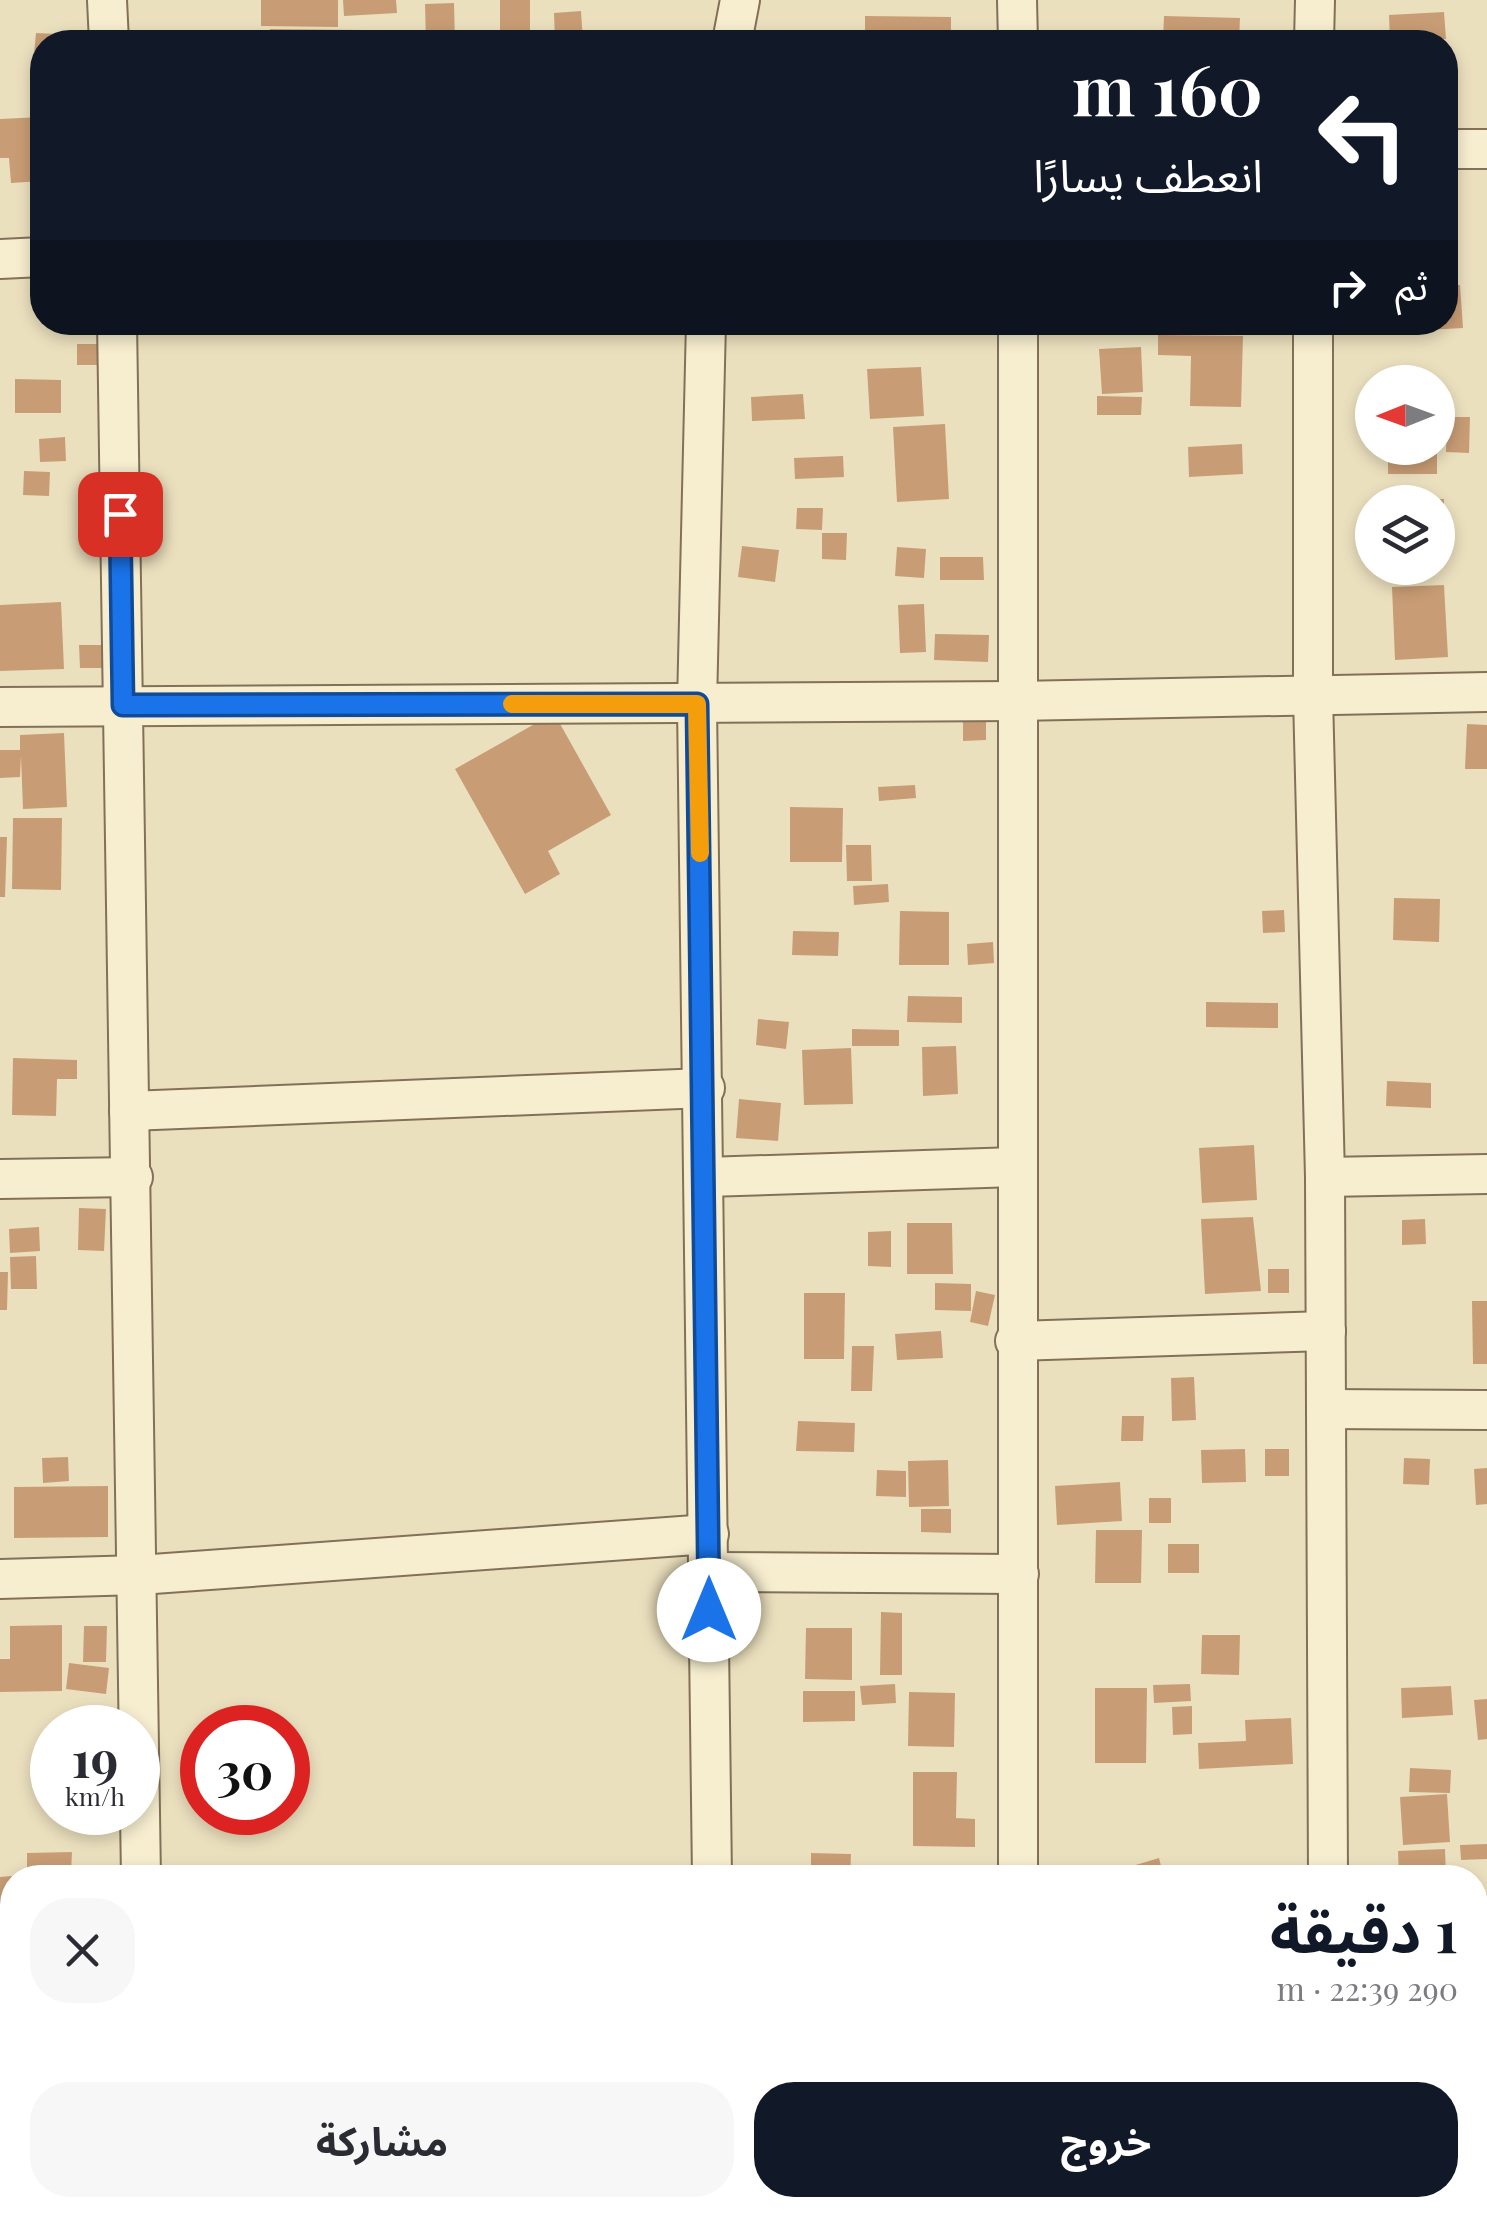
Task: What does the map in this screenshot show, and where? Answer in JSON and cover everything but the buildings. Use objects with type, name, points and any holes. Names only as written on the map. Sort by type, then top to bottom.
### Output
[{"type":"street","points":[[107,0],[108,30]]},
{"type":"street","points":[[734,30],[740,0]]},
{"type":"street","points":[[1017,0],[1018,30]]},
{"type":"street","points":[[1314,30],[1315,0]]},
{"type":"street","points":[[1458,150],[1487,149]]},
{"type":"street","points":[[0,259],[30,258]]},
{"type":"street","points":[[117,335],[141,1865]]},
{"type":"street","points":[[706,335],[697,704],[705,1088],[712,1865]]},
{"type":"street","points":[[1018,335],[1015,1341],[1018,1865]]},
{"type":"street","points":[[1314,335],[1312,696],[1325,1177],[1328,1865]]},
{"type":"street","points":[[0,707],[1016,701],[1487,692]]},
{"type":"street","points":[[129,1111],[705,1088]]},
{"type":"street","points":[[706,1177],[1016,1167]]},
{"type":"street","points":[[1325,1177],[1487,1174]]},
{"type":"street","points":[[0,1179],[133,1177]]},
{"type":"street","points":[[1015,1341],[1326,1331]]},
{"type":"street","points":[[1326,1409],[1487,1410]]},
{"type":"street","points":[[0,1579],[139,1575],[709,1534]]},
{"type":"street","points":[[709,1572],[1019,1574]]},
{"type":"slow traffic","points":[[512,704],[697,704],[700,853]]},
{"type":"route","points":[[120,514],[123,705],[697,704],[709,1610]]}]
